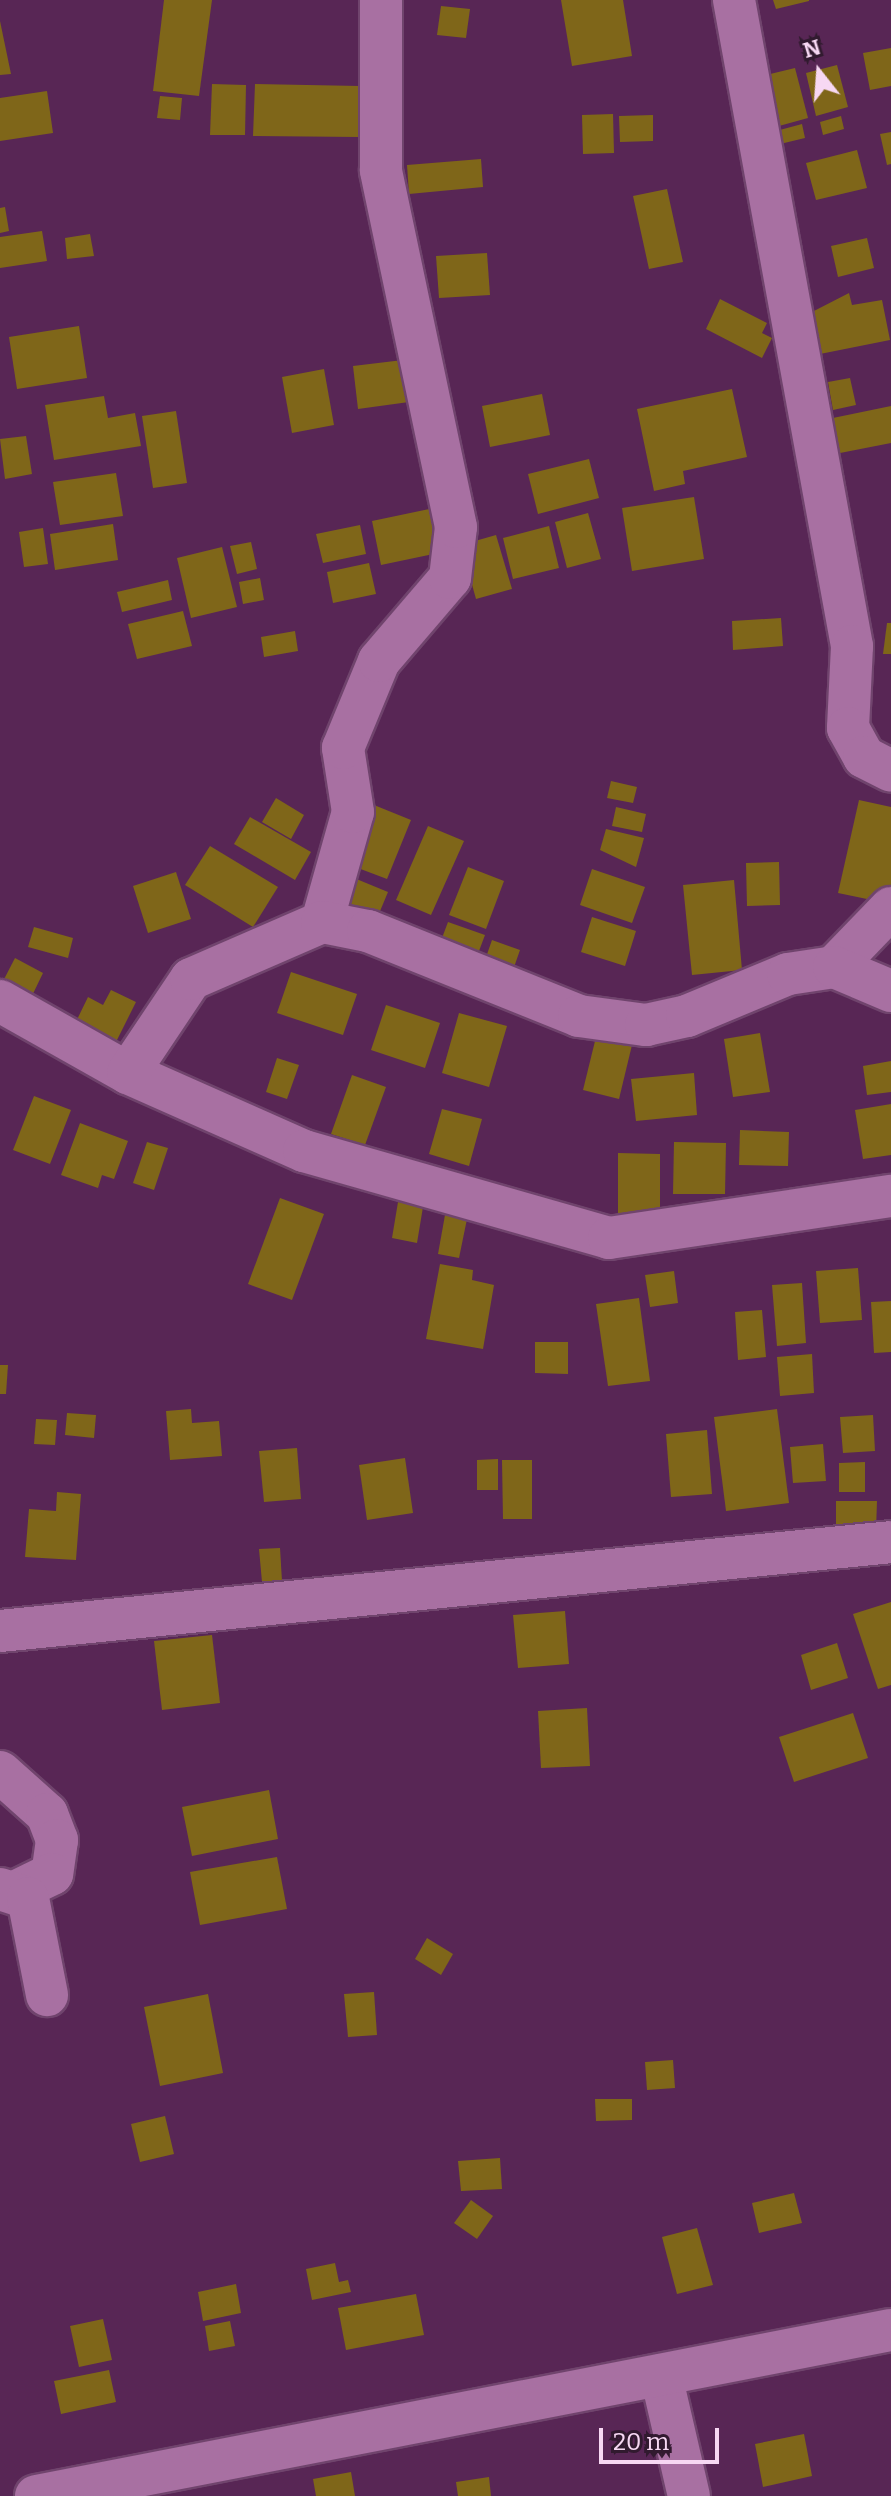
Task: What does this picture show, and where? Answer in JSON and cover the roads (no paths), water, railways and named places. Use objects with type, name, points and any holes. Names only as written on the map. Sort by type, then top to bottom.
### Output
[{"type":"street","points":[[322,922],[353,812],[343,748],[379,661],[450,578],[456,527],[381,170],[381,0]]},
{"type":"street","points":[[734,0],[852,646],[848,728],[864,757],[891,771]]},
{"type":"street","points":[[834,967],[891,908]]},
{"type":"street","points":[[128,1073],[191,979],[322,922],[368,931],[579,1016],[646,1025],[687,1016],[788,974],[834,967],[891,991]]},
{"type":"street","points":[[0,1001],[128,1073],[304,1151],[609,1238],[891,1196]]},
{"type":"street","points":[[0,1631],[891,1542]]},
{"type":"street","points":[[0,1772],[47,1814],[57,1840],[52,1874],[7,1891]]},
{"type":"street","points":[[7,1891],[28,1898],[35,1915],[47,1995]]},
{"type":"street","points":[[36,2496],[891,2330]]},
{"type":"street","points":[[661,2375],[689,2496]]}]
